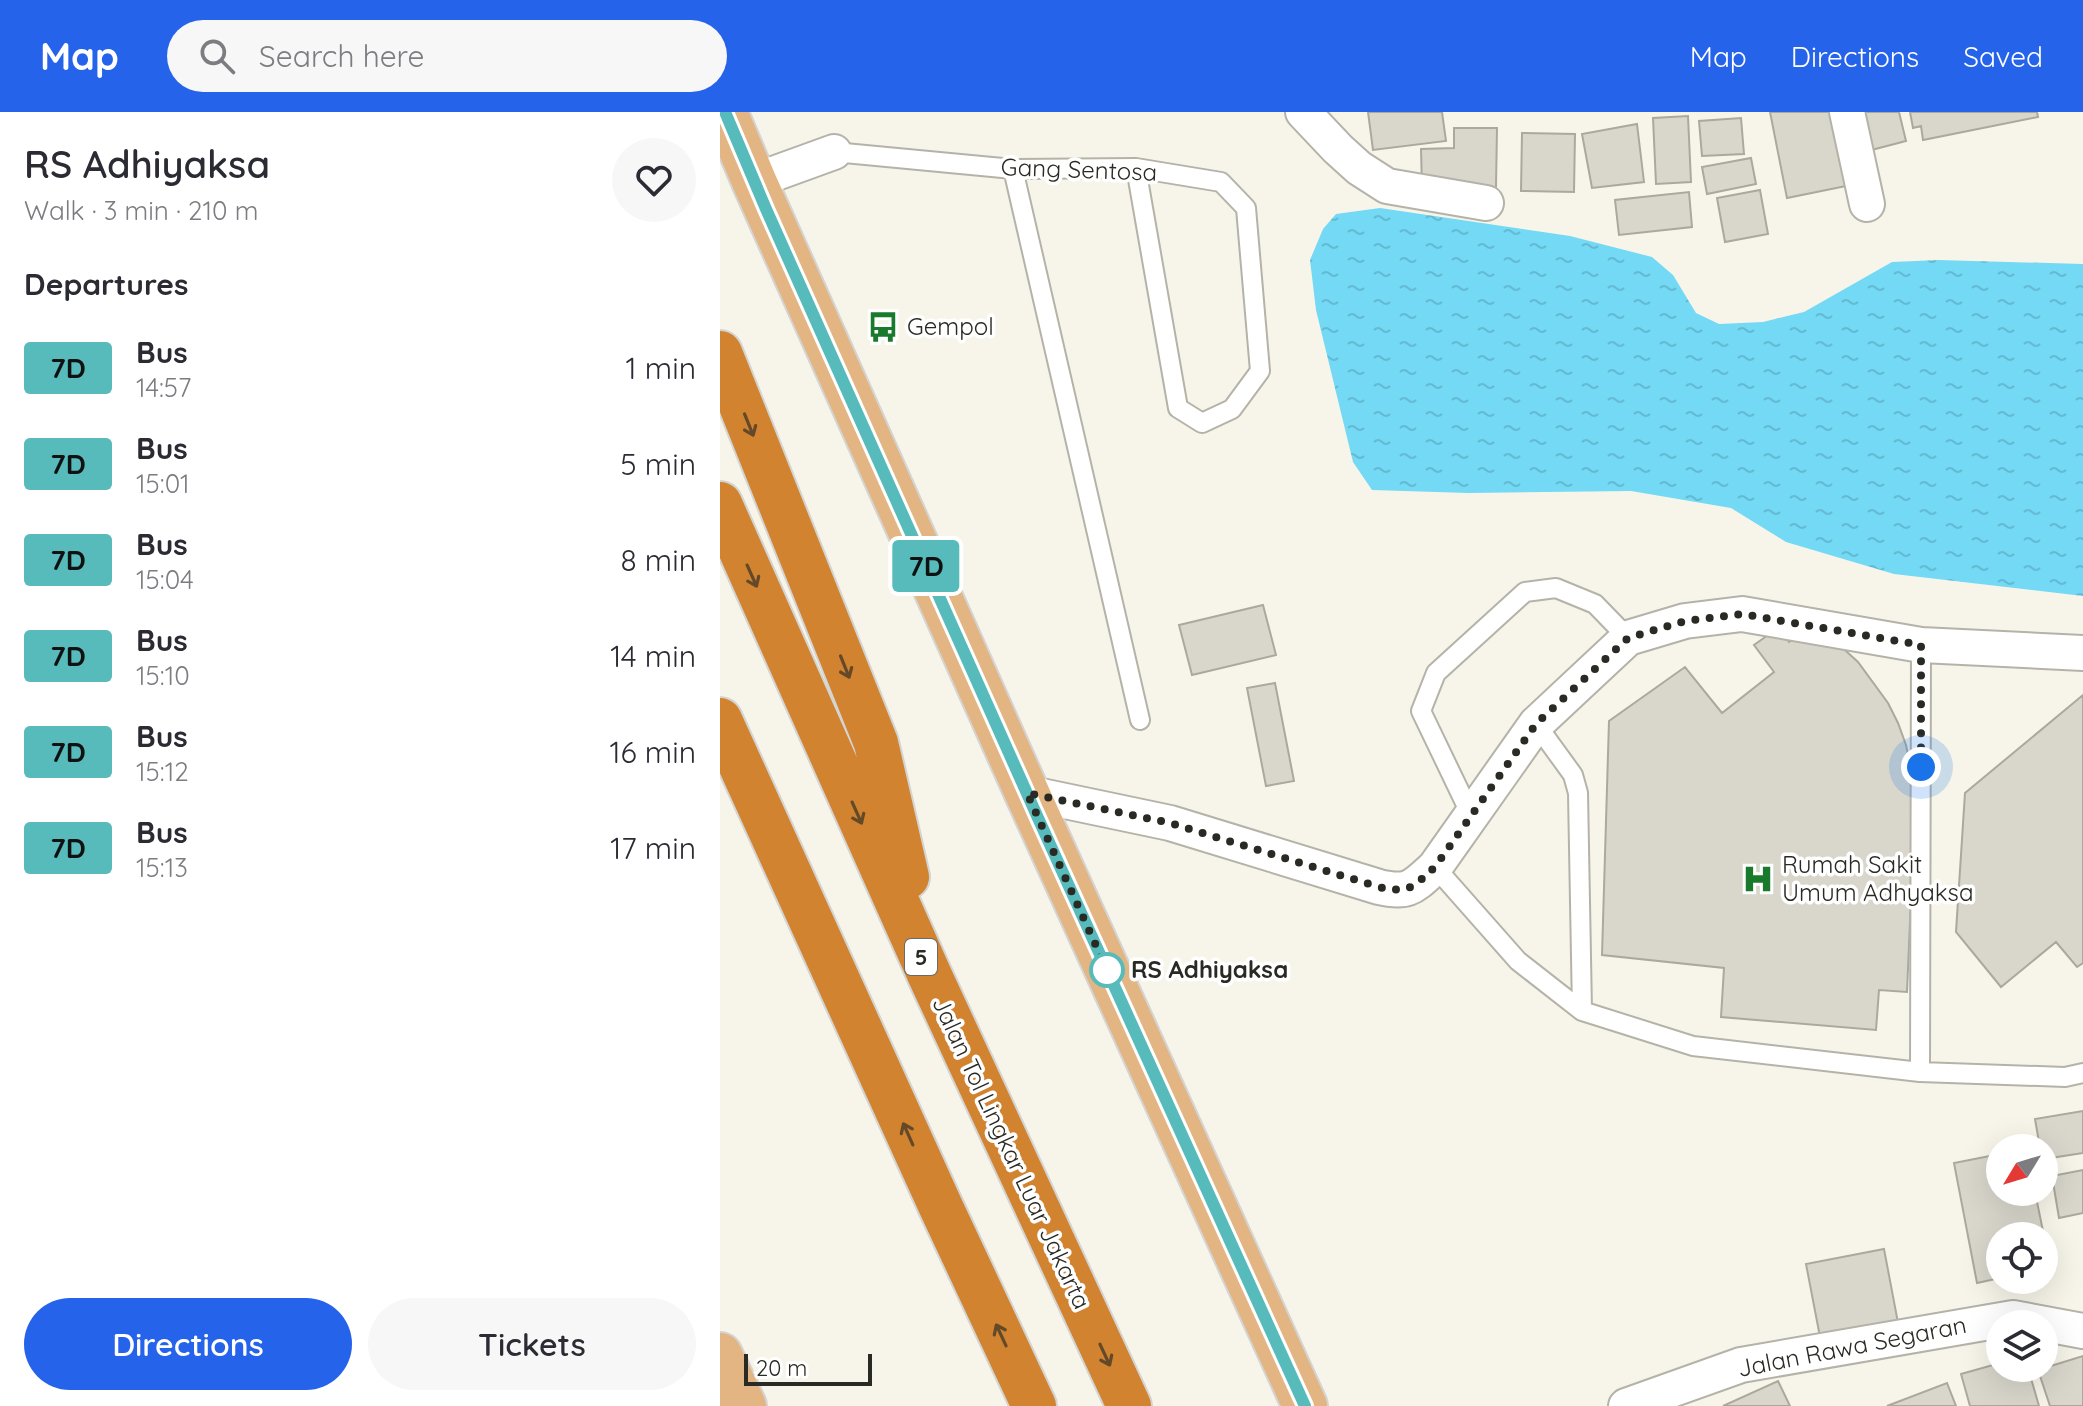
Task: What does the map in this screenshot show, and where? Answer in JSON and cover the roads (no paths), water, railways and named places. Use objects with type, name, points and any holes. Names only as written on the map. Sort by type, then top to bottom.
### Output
[{"type":"highway","points":[[720,353],[876,743],[930,976]]},
{"type":"highway","name":"Jalan Tol Lingkar Luar Jakarta","points":[[720,504],[930,976],[1129,1406]]},
{"type":"highway","points":[[720,720],[1034,1406]]},
{"type":"highway","points":[[720,786],[846,998]]},
{"type":"main road","points":[[725,112],[1027,793],[1305,1406]]},
{"type":"main road","points":[[720,1355],[744,1406]]},
{"type":"street","points":[[1303,112],[1359,168],[1387,186],[1486,203]]},
{"type":"street","points":[[1847,112],[1867,204]]},
{"type":"street","points":[[754,181],[834,152]]},
{"type":"street","points":[[1027,793],[1170,823],[1398,891],[1415,885],[1435,867],[1536,724],[1628,638],[1685,621],[1742,614],[1921,645],[2083,653]]},
{"type":"street","name":"Jalan Rawa Segaran","points":[[1626,1406],[1741,1365],[2013,1318],[2083,1331]]},
{"type":"lane","name":"Gang Sentosa","points":[[834,152],[1013,169],[1136,168],[1221,182],[1246,208],[1260,371],[1232,409],[1202,423],[1178,408],[1136,168]]},
{"type":"lane","points":[[1013,169],[1140,720]]},
{"type":"lane","points":[[1471,815],[1421,711],[1436,673],[1525,592],[1556,588],[1595,604],[1628,638]]},
{"type":"lane","points":[[1920,1072],[1921,645]]},
{"type":"lane","points":[[1536,724],[1573,775],[1578,793],[1582,1011]]},
{"type":"lane","points":[[1435,867],[1518,961],[1582,1011],[1693,1046],[1920,1072],[2065,1077],[2083,1073]]},
{"type":"water","points":[[1380,208],[1570,236],[1652,257],[1673,275],[1696,313],[1719,324],[1763,322],[1804,312],[1892,262],[1939,260],[2083,264],[2083,596],[1894,574],[1786,542],[1731,508],[1631,491],[1468,493],[1372,490],[1353,462],[1316,310],[1310,260],[1323,229],[1336,214]]},
{"type":"place","name":"Gempol","points":[[883,327]]},
{"type":"place","name":"Rumah Sakit Umum Adhyaksa","points":[[1758,879]]},
{"type":"place","name":"RS Adhiyaksa","points":[[1107,970]]}]
